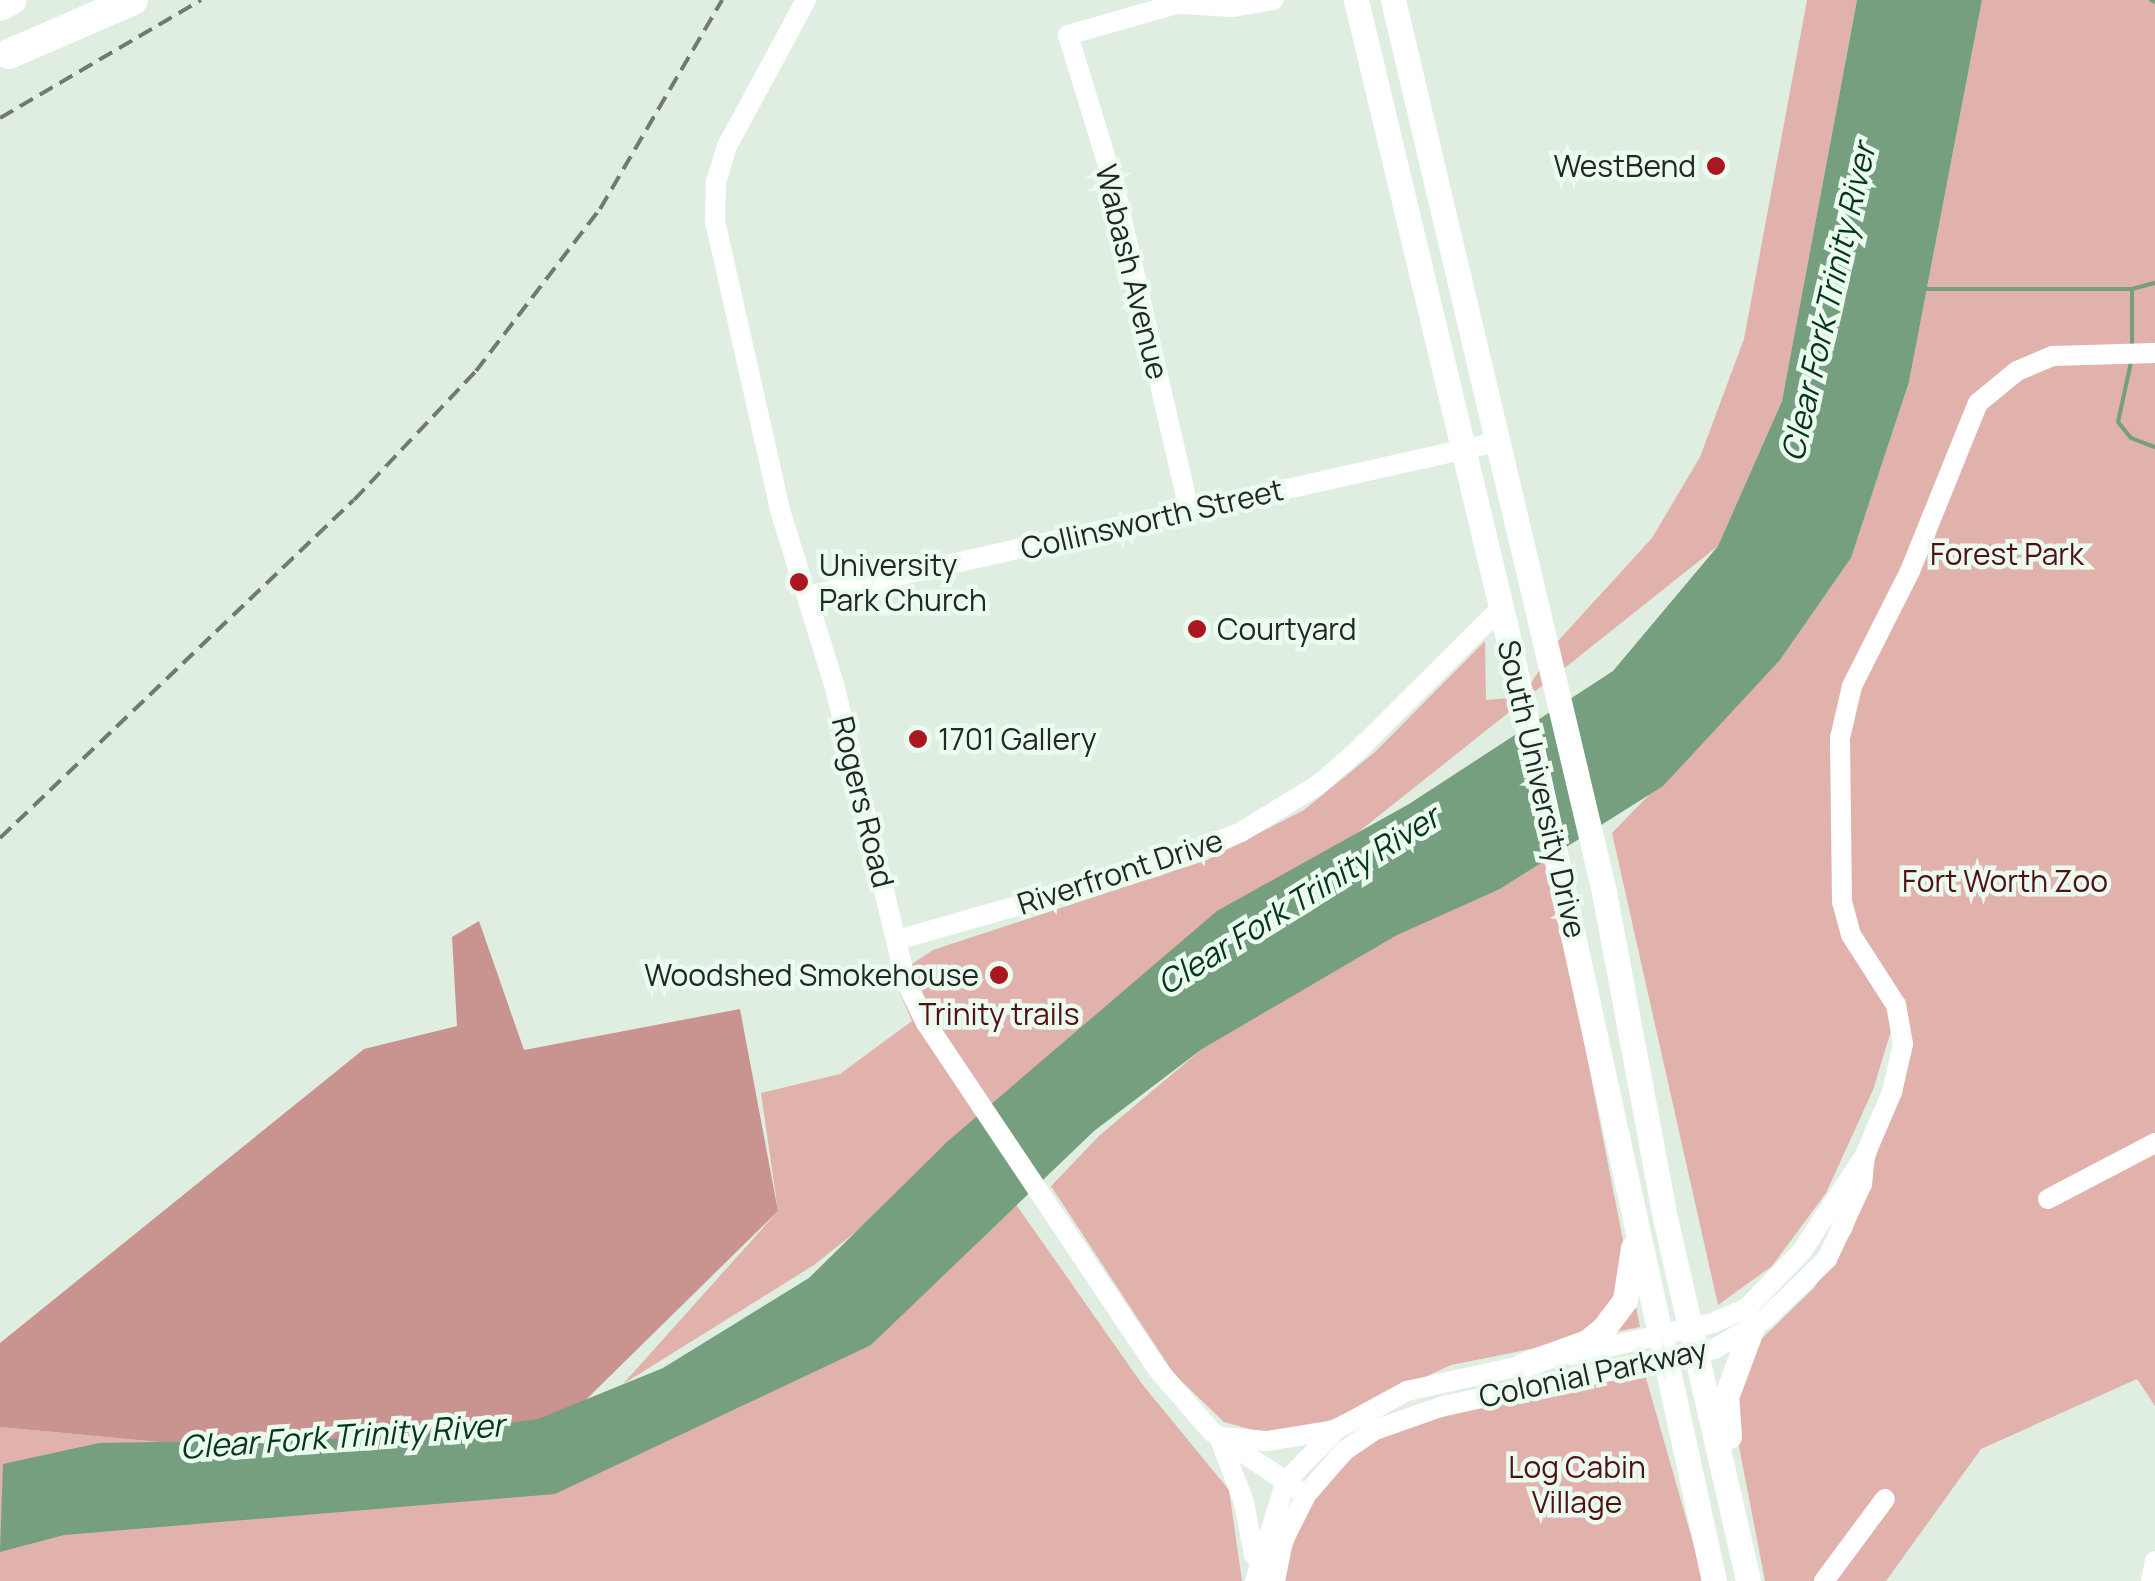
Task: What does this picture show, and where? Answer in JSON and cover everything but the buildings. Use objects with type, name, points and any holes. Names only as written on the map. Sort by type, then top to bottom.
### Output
[{"type":"highway","points":[[0,6],[12,0]]},
{"type":"highway","points":[[4,57],[132,0]]},
{"type":"main road","points":[[4,57],[101,0]]},
{"type":"main road","name":"South University Drive","points":[[1356,0],[1522,697],[1714,1581]]},
{"type":"main road","name":"South University Drive","points":[[1393,0],[1604,892],[1694,1340],[1748,1581]]},
{"type":"main road","points":[[1501,608],[1518,604],[1533,618],[1551,661]]},
{"type":"main road","points":[[1523,1366],[1586,1342],[1615,1315],[1630,1280],[1636,1218]]},
{"type":"main road","points":[[1741,1550],[1740,1490],[1725,1418],[1750,1330]]},
{"type":"street","name":"Rogers Road","points":[[806,0],[732,134],[713,204],[780,510],[807,596],[906,982],[957,1068],[1160,1371],[1219,1436],[1306,1495]]},
{"type":"street","points":[[1186,2],[1233,8],[1274,0]]},
{"type":"street","name":"Wabash Avenue","points":[[1186,2],[1068,35],[1113,182],[1189,510]]},
{"type":"street","name":"Colonial Parkway","points":[[1694,1340],[1746,1308],[1781,1278],[1865,1154],[1892,1092],[1903,1044],[1896,1005],[1851,935],[1842,902],[1840,738],[1852,686],[1910,571],[1978,403],[2017,371],[2053,356],[2155,354]]},
{"type":"street","name":"Collinsworth Street","points":[[807,596],[1497,442]]},
{"type":"street","name":"Riverfront Drive","points":[[898,940],[1157,866],[1241,832],[1318,785],[1501,608]]},
{"type":"street","points":[[2048,1199],[2155,1142]]},
{"type":"street","name":"Colonial Parkway","points":[[1262,1578],[1306,1495],[1344,1451],[1408,1416],[1661,1347],[1750,1330],[1809,1283],[1827,1259],[1862,1184],[1865,1154]]},
{"type":"street","name":"Colonial Parkway","points":[[1286,1480],[1338,1429],[1408,1391],[1523,1366],[1661,1347]]},
{"type":"street","points":[[1262,1578],[1244,1502],[1219,1436],[1267,1441],[1338,1429]]},
{"type":"street","points":[[1262,1578],[1286,1480]]},
{"type":"street","points":[[1824,1581],[1885,1499]]},
{"type":"street","points":[[2151,1581],[2155,1561]]},
{"type":"green space","name":"Trinity trails","points":[[1807,0],[1857,0],[1782,401],[1718,546],[814,1265],[623,1384],[778,1211],[761,1093],[840,1074],[912,1021],[893,977],[933,950],[1207,860],[1304,810],[1375,752],[1485,641],[1486,700],[1522,697],[1558,641],[1652,538],[1700,457],[1744,339]]},
{"type":"green space","points":[[1982,0],[2155,0],[2155,1406],[2137,1379],[1981,1449],[1886,1581],[1765,1581],[1732,1410],[1752,1348],[1814,1288],[1852,1232],[1880,1143],[1900,1001],[1873,1090],[1826,1193],[1772,1266],[1718,1305],[1612,833],[1780,660],[1851,558],[1909,382]]},
{"type":"green space","points":[[1548,858],[1640,1327],[1451,1365],[1318,1426],[1264,1433],[1224,1422],[1174,1374],[1051,1186],[1100,1135],[1202,1049],[1394,931],[1500,889]]},
{"type":"green space","points":[[1015,1203],[1142,1384],[1229,1490],[1242,1581],[0,1581],[0,1427],[159,1442],[168,1525],[871,1345]]},
{"type":"green space","name":"Log Cabin Village","points":[[1644,1371],[1704,1581],[1280,1581],[1309,1501],[1358,1452],[1395,1428]]},
{"type":"shaded area","points":[[479,921],[524,1050],[740,1009],[778,1211],[546,1439],[159,1442],[0,1427],[0,1343],[364,1049],[457,1026],[452,937]]},
{"type":"water","name":"Clear Fork Trinity River","points":[[1857,0],[1982,0],[1909,382],[1851,558],[1780,660],[1663,786],[1500,889],[1397,935],[1202,1049],[1094,1131],[871,1345],[555,1494],[64,1535],[0,1552],[3,1464],[99,1443],[391,1438],[538,1419],[663,1368],[809,1278],[948,1141],[1217,911],[1409,804],[1613,671],[1718,546],[1782,401]]},
{"type":"waterway","points":[[2151,0],[2155,2]]},
{"type":"waterway","points":[[2132,289],[2155,283]]},
{"type":"waterway","points":[[1925,289],[2132,289],[2132,347]]},
{"type":"waterway","points":[[2131,362],[2118,422],[2131,438],[2155,447]]},
{"type":"railway","points":[[0,118],[201,0]]},
{"type":"railway","points":[[0,838],[354,500],[476,371],[600,209],[722,0]]},
{"type":"place","name":"WestBend","points":[[1716,166]]},
{"type":"place","name":"University Park Church","points":[[799,582]]},
{"type":"place","name":"Courtyard","points":[[1197,629]]},
{"type":"place","name":"1701 Gallery","points":[[918,739]]},
{"type":"place","name":"Woodshed Smokehouse","points":[[999,975]]},
{"type":"park label","name":"Forest Park","points":[[2007,554]]},
{"type":"park label","name":"Fort Worth Zoo","points":[[2005,881]]}]
